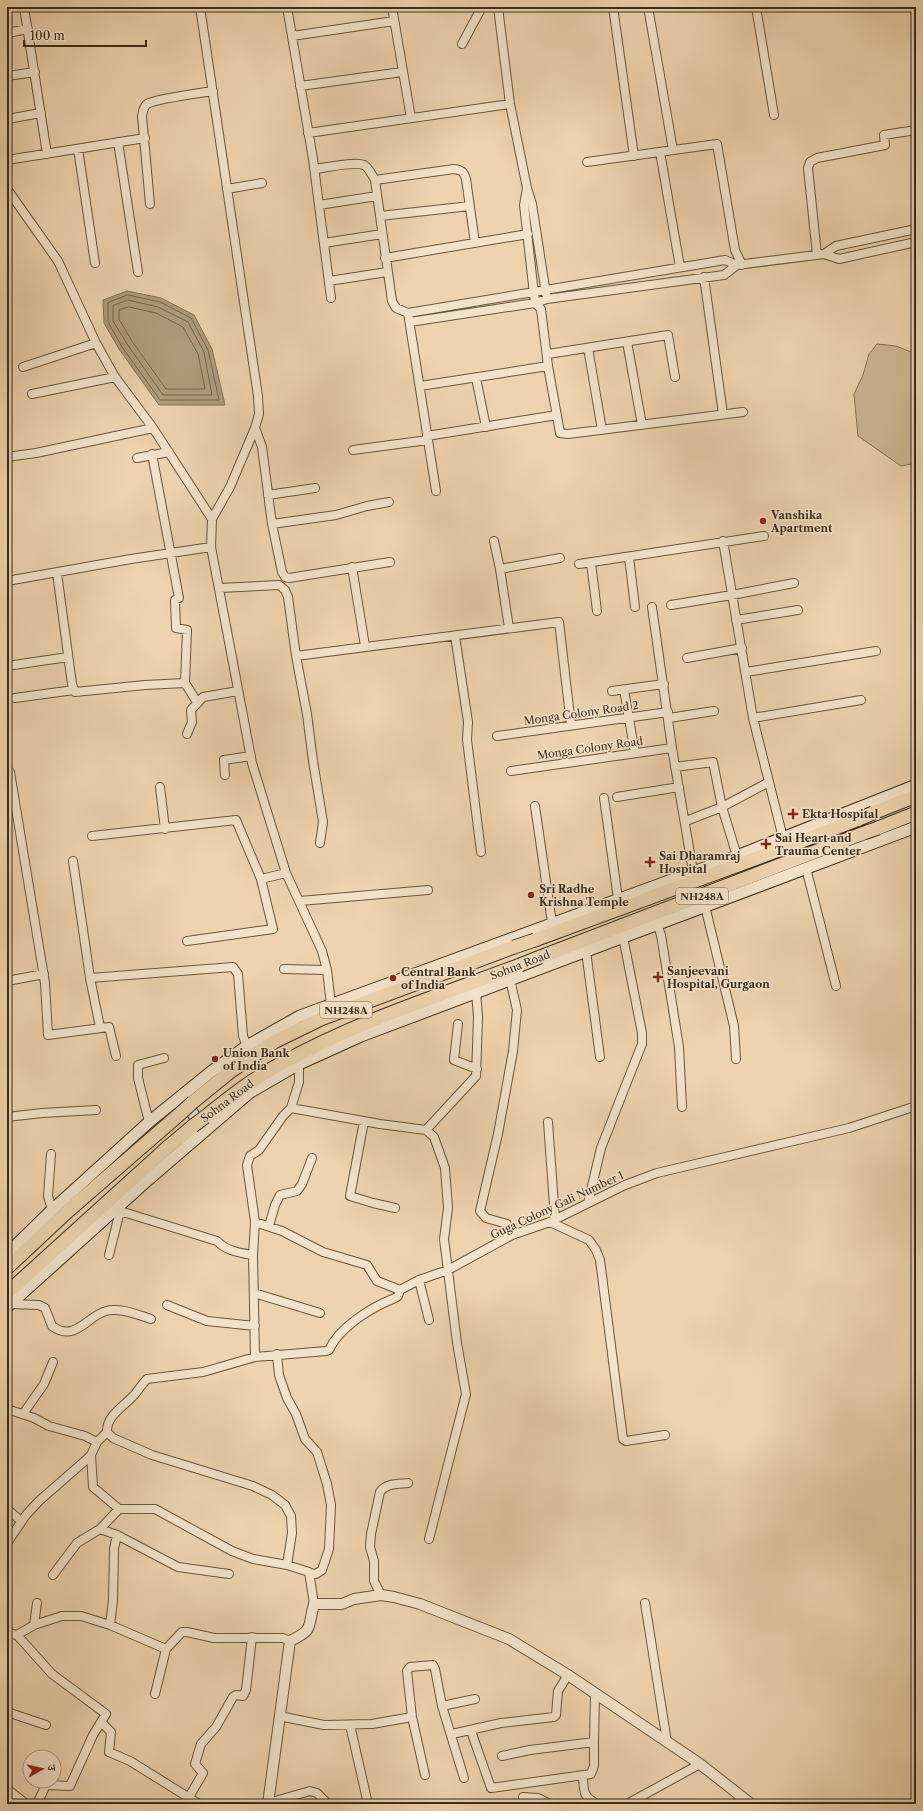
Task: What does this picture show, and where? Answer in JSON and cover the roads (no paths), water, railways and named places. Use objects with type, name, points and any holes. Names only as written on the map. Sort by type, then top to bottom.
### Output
[{"type":"highway","name":"Sohna Road","points":[[7,1268],[193,1102],[231,1071],[274,1042],[321,1019],[779,850],[865,813],[916,796]]},
{"type":"highway","name":"Sohna Road","points":[[8,1301],[169,1146],[201,1125],[244,1086],[283,1062],[335,1036],[916,813]]},
{"type":"main road","points":[[8,1251],[149,1122],[212,1071],[247,1046],[300,1016],[783,838],[865,813],[916,785]]},
{"type":"main road","points":[[865,813],[874,843]]},
{"type":"main road","points":[[8,1301],[118,1209],[201,1125],[249,1093],[298,1064],[340,1044],[916,827]]},
{"type":"main road","points":[[521,935],[534,970]]},
{"type":"main road","points":[[180,1097],[201,1125]]},
{"type":"street","points":[[24,7],[47,154]]},
{"type":"street","points":[[200,7],[258,396],[259,414],[255,428],[230,487],[212,519],[211,548],[251,756],[286,873],[322,952],[327,970],[331,1005]]},
{"type":"street","points":[[288,7],[314,169],[331,298]]},
{"type":"street","points":[[392,7],[411,118]]},
{"type":"street","points":[[462,44],[482,7]]},
{"type":"street","points":[[498,7],[510,104],[527,188],[532,204],[547,300],[541,309]]},
{"type":"street","points":[[613,7],[634,156]]},
{"type":"street","points":[[648,7],[673,150]]},
{"type":"street","points":[[756,7],[774,115]]},
{"type":"street","points":[[292,36],[394,21]]},
{"type":"street","points":[[7,33],[28,29]]},
{"type":"street","points":[[7,76],[35,72]]},
{"type":"street","points":[[300,86],[402,72]]},
{"type":"street","points":[[150,204],[142,116],[144,108],[147,104],[213,91]]},
{"type":"street","points":[[308,133],[510,104]]},
{"type":"street","points":[[7,119],[41,113]]},
{"type":"street","points":[[820,254],[808,168],[810,162],[817,158],[886,145],[884,135],[916,130]]},
{"type":"street","points":[[7,160],[144,138]]},
{"type":"street","points":[[118,142],[138,272]]},
{"type":"street","points":[[587,162],[717,144],[735,250],[740,265]]},
{"type":"street","points":[[78,149],[95,263]]},
{"type":"street","points":[[660,152],[680,267]]},
{"type":"street","points":[[314,169],[364,165],[369,170],[375,180],[387,272],[394,306],[408,313],[725,260],[740,265]]},
{"type":"street","points":[[375,180],[460,169],[464,172],[466,179],[475,243]]},
{"type":"street","points":[[227,189],[262,183]]},
{"type":"street","points":[[527,188],[524,205],[535,303],[541,309],[548,354],[548,366],[560,433],[568,434],[743,412]]},
{"type":"street","points":[[7,189],[58,261],[96,343],[115,377],[153,428],[212,519]]},
{"type":"street","points":[[319,205],[377,196]]},
{"type":"street","points":[[380,216],[470,206]]},
{"type":"street","points":[[410,322],[547,300],[704,278],[724,274],[740,265],[820,254],[836,246],[916,229]]},
{"type":"street","points":[[324,243],[382,234]]},
{"type":"street","points":[[386,258],[528,234]]},
{"type":"street","points":[[820,254],[839,259],[916,242]]},
{"type":"street","points":[[329,281],[387,272]]},
{"type":"street","points":[[704,278],[723,414]]},
{"type":"street","points":[[408,313],[436,491]]},
{"type":"street","points":[[548,354],[668,335],[675,377]]},
{"type":"street","points":[[627,342],[642,425]]},
{"type":"street","points":[[23,367],[96,343]]},
{"type":"street","points":[[588,348],[602,430]]},
{"type":"street","points":[[420,386],[548,366]]},
{"type":"street","points":[[32,394],[115,377]]},
{"type":"street","points":[[476,378],[486,426]]},
{"type":"street","points":[[353,450],[557,415]]},
{"type":"street","points":[[7,457],[36,453],[153,428]]},
{"type":"street","points":[[255,428],[262,447],[272,524],[282,572],[285,577],[289,578],[390,562]]},
{"type":"street","points":[[137,458],[169,452]]},
{"type":"street","points":[[152,454],[179,598],[174,600],[176,628],[187,630],[185,683],[197,702]]},
{"type":"street","points":[[268,495],[315,488]]},
{"type":"street","points":[[272,524],[336,515],[367,506],[389,502]]},
{"type":"street","points":[[579,564],[722,541],[764,536]]},
{"type":"street","points":[[494,541],[509,628]]},
{"type":"street","points":[[722,541],[742,648],[753,718],[783,838]]},
{"type":"street","points":[[7,581],[170,553],[211,548]]},
{"type":"street","points":[[629,557],[635,607]]},
{"type":"street","points":[[500,569],[560,558]]},
{"type":"street","points":[[591,563],[597,611]]},
{"type":"street","points":[[352,567],[365,646]]},
{"type":"street","points":[[57,573],[74,690]]},
{"type":"street","points":[[671,605],[732,596],[794,583]]},
{"type":"street","points":[[219,588],[279,585],[285,590],[288,597],[296,656],[308,714],[313,761],[323,822],[320,843]]},
{"type":"street","points":[[652,607],[672,748],[686,821],[693,871]]},
{"type":"street","points":[[736,620],[798,610]]},
{"type":"street","points":[[296,656],[558,622],[571,725]]},
{"type":"street","points":[[454,636],[468,722],[467,740],[481,852]]},
{"type":"street","points":[[686,658],[742,648]]},
{"type":"street","points":[[746,672],[876,651]]},
{"type":"street","points":[[7,666],[68,657]]},
{"type":"street","points":[[15,698],[74,690],[77,693],[145,685],[185,683]]},
{"type":"street","points":[[612,691],[664,684]]},
{"type":"street","points":[[624,690],[635,753]]},
{"type":"street","points":[[187,734],[192,722],[191,710],[197,702],[203,697],[238,691]]},
{"type":"street","points":[[753,718],[861,700]]},
{"type":"street","name":"Monga Colony Road 2","points":[[497,736],[629,717],[714,711]]},
{"type":"street","name":"Monga Colony Road","points":[[511,771],[672,748]]},
{"type":"street","points":[[225,774],[224,760],[251,756]]},
{"type":"street","points":[[675,767],[713,762],[722,806],[737,856]]},
{"type":"street","points":[[10,772],[10,787],[44,974],[48,1035],[109,1026],[116,1056]]},
{"type":"street","points":[[686,821],[722,806],[769,782]]},
{"type":"street","points":[[160,787],[165,829]]},
{"type":"street","points":[[617,797],[679,787]]},
{"type":"street","points":[[604,798],[618,899]]},
{"type":"street","points":[[535,806],[552,923]]},
{"type":"street","points":[[92,836],[165,829],[235,819],[261,879],[273,929],[187,941]]},
{"type":"street","points":[[73,862],[90,978],[100,1028]]},
{"type":"street","points":[[806,868],[836,986]]},
{"type":"street","points":[[261,879],[286,873]]},
{"type":"street","points":[[300,901],[428,890]]},
{"type":"street","points":[[705,906],[734,1026],[736,1059]]},
{"type":"street","points":[[657,924],[661,935],[679,1047],[682,1107]]},
{"type":"street","points":[[588,1203],[601,1148],[642,1044],[642,1033],[623,937]]},
{"type":"street","points":[[586,951],[600,1057]]},
{"type":"street","points":[[90,978],[233,967],[238,974],[243,1036],[247,1046]]},
{"type":"street","points":[[284,969],[327,970]]},
{"type":"street","points":[[7,981],[44,974]]},
{"type":"street","points":[[510,980],[517,1010],[513,1051],[498,1134],[480,1212],[486,1218],[507,1224],[512,1235]]},
{"type":"street","points":[[426,1130],[476,1076],[478,1017],[476,992]]},
{"type":"street","points":[[458,1024],[454,1060],[477,1069]]},
{"type":"street","points":[[149,1122],[138,1078],[138,1065],[164,1058]]},
{"type":"street","points":[[255,1357],[254,1255],[256,1222],[247,1165],[250,1156],[259,1150],[291,1108],[298,1082],[298,1064]]},
{"type":"street","name":"Guga Colony Gali Number 1","points":[[107,1432],[115,1413],[135,1395],[147,1379],[203,1372],[255,1357],[277,1354],[322,1352],[330,1350],[335,1338],[369,1310],[398,1296],[400,1290],[419,1280],[448,1270],[512,1235],[553,1221],[625,1185],[670,1169],[849,1128],[916,1106]]},
{"type":"street","points":[[291,1108],[426,1130],[434,1137],[445,1168],[448,1208],[444,1239],[457,1343],[466,1394],[429,1539]]},
{"type":"street","points":[[7,1117],[42,1113],[96,1110]]},
{"type":"street","points":[[364,1121],[350,1196],[395,1208]]},
{"type":"street","points":[[548,1122],[553,1221],[589,1240],[596,1250],[600,1260],[623,1439],[626,1441],[632,1441],[665,1435]]},
{"type":"street","points":[[51,1154],[48,1196],[52,1210]]},
{"type":"street","points":[[269,1226],[280,1195],[297,1191],[302,1184],[312,1158]]},
{"type":"street","points":[[109,1255],[118,1209],[217,1241],[221,1246],[254,1255]]},
{"type":"street","points":[[256,1222],[282,1231],[323,1252],[367,1266],[377,1281],[400,1290]]},
{"type":"street","points":[[419,1280],[429,1320]]},
{"type":"street","points":[[254,1293],[320,1313]]},
{"type":"street","points":[[8,1301],[40,1305],[45,1308],[52,1326],[60,1330],[70,1331],[83,1327],[92,1318],[107,1310],[130,1312],[151,1319]]},
{"type":"street","points":[[167,1305],[207,1321],[255,1326]]},
{"type":"street","points":[[91,1455],[93,1487],[119,1509],[155,1508],[232,1551],[253,1559],[287,1565],[316,1574],[322,1570],[329,1548],[330,1504],[327,1484],[316,1452],[305,1440],[296,1414],[287,1398],[279,1375],[277,1354]]},
{"type":"street","points":[[23,1414],[44,1384],[53,1362]]},
{"type":"street","points":[[7,1408],[49,1426],[85,1436],[97,1442]]},
{"type":"street","points":[[7,1543],[21,1521],[39,1501],[91,1455],[97,1442],[107,1432],[114,1438],[152,1455],[253,1486],[272,1495],[285,1505],[291,1516],[292,1534],[287,1565]]},
{"type":"street","points":[[381,1595],[374,1581],[374,1561],[370,1547],[371,1534],[380,1492],[383,1488],[388,1486],[408,1483]]},
{"type":"street","points":[[7,1509],[21,1521]]},
{"type":"street","points":[[53,1574],[77,1543],[100,1530],[119,1509]]},
{"type":"street","points":[[100,1530],[117,1535],[178,1567],[229,1574]]},
{"type":"street","points":[[110,1625],[114,1600],[114,1549],[117,1535]]},
{"type":"street","points":[[155,1694],[166,1649],[184,1632],[214,1638],[283,1638],[290,1641],[305,1634],[308,1630],[314,1604],[310,1573]]},
{"type":"street","points":[[314,1604],[342,1604],[354,1599],[381,1595],[420,1604],[509,1639],[568,1675],[700,1764],[751,1804]]},
{"type":"street","points":[[34,1625],[36,1603]]},
{"type":"street","points":[[646,1603],[667,1742]]},
{"type":"street","points":[[16,1635],[34,1625],[62,1616],[81,1616],[110,1625],[166,1649]]},
{"type":"street","points":[[7,1633],[16,1635],[52,1674],[106,1714],[79,1763],[70,1786],[48,1785],[37,1804]]},
{"type":"street","points":[[189,1797],[203,1773],[195,1764],[201,1744],[216,1727],[233,1697],[236,1695],[243,1696],[246,1690],[252,1638]]},
{"type":"street","points":[[290,1641],[268,1803],[310,1791],[317,1794],[328,1804]]},
{"type":"street","points":[[426,1775],[412,1717],[407,1671],[410,1666],[435,1666],[442,1706],[452,1734],[464,1778]]},
{"type":"street","points":[[452,1734],[502,1723],[554,1717],[556,1715],[558,1691],[568,1675]]},
{"type":"street","points":[[471,1731],[491,1788],[583,1777],[591,1774],[594,1770],[595,1693]]},
{"type":"street","points":[[442,1706],[475,1699]]},
{"type":"street","points":[[7,1712],[46,1725]]},
{"type":"street","points":[[279,1716],[324,1725],[372,1724],[412,1717]]},
{"type":"street","points":[[101,1722],[111,1732],[109,1752],[124,1757],[200,1804]]},
{"type":"street","points":[[350,1725],[368,1804]]},
{"type":"street","points":[[502,1756],[530,1750],[594,1742]]},
{"type":"street","points":[[627,1804],[700,1764]]},
{"type":"street","points":[[583,1777],[585,1796],[597,1804]]},
{"type":"street","points":[[7,1789],[26,1804]]},
{"type":"street","points":[[523,1797],[538,1798],[550,1804]]},
{"type":"water","points":[[127,291],[161,298],[194,315],[212,349],[225,405],[159,405],[119,349],[104,323],[103,300]]},
{"type":"place","name":"Vanshika Apartment","points":[[763,521]]},
{"type":"place","name":"Ekta Hospital","points":[[793,814]]},
{"type":"place","name":"Sai Heart and Trauma Center","points":[[766,844]]},
{"type":"place","name":"Sai Dharamraj Hospital","points":[[650,862]]},
{"type":"place","name":"Sri Radhe Krishna Temple","points":[[531,895]]},
{"type":"place","name":"Sanjeevani Hospital, Gurgaon","points":[[658,977]]},
{"type":"place","name":"Central Bank of India","points":[[393,978]]},
{"type":"place","name":"Union Bank of India","points":[[215,1059]]}]
